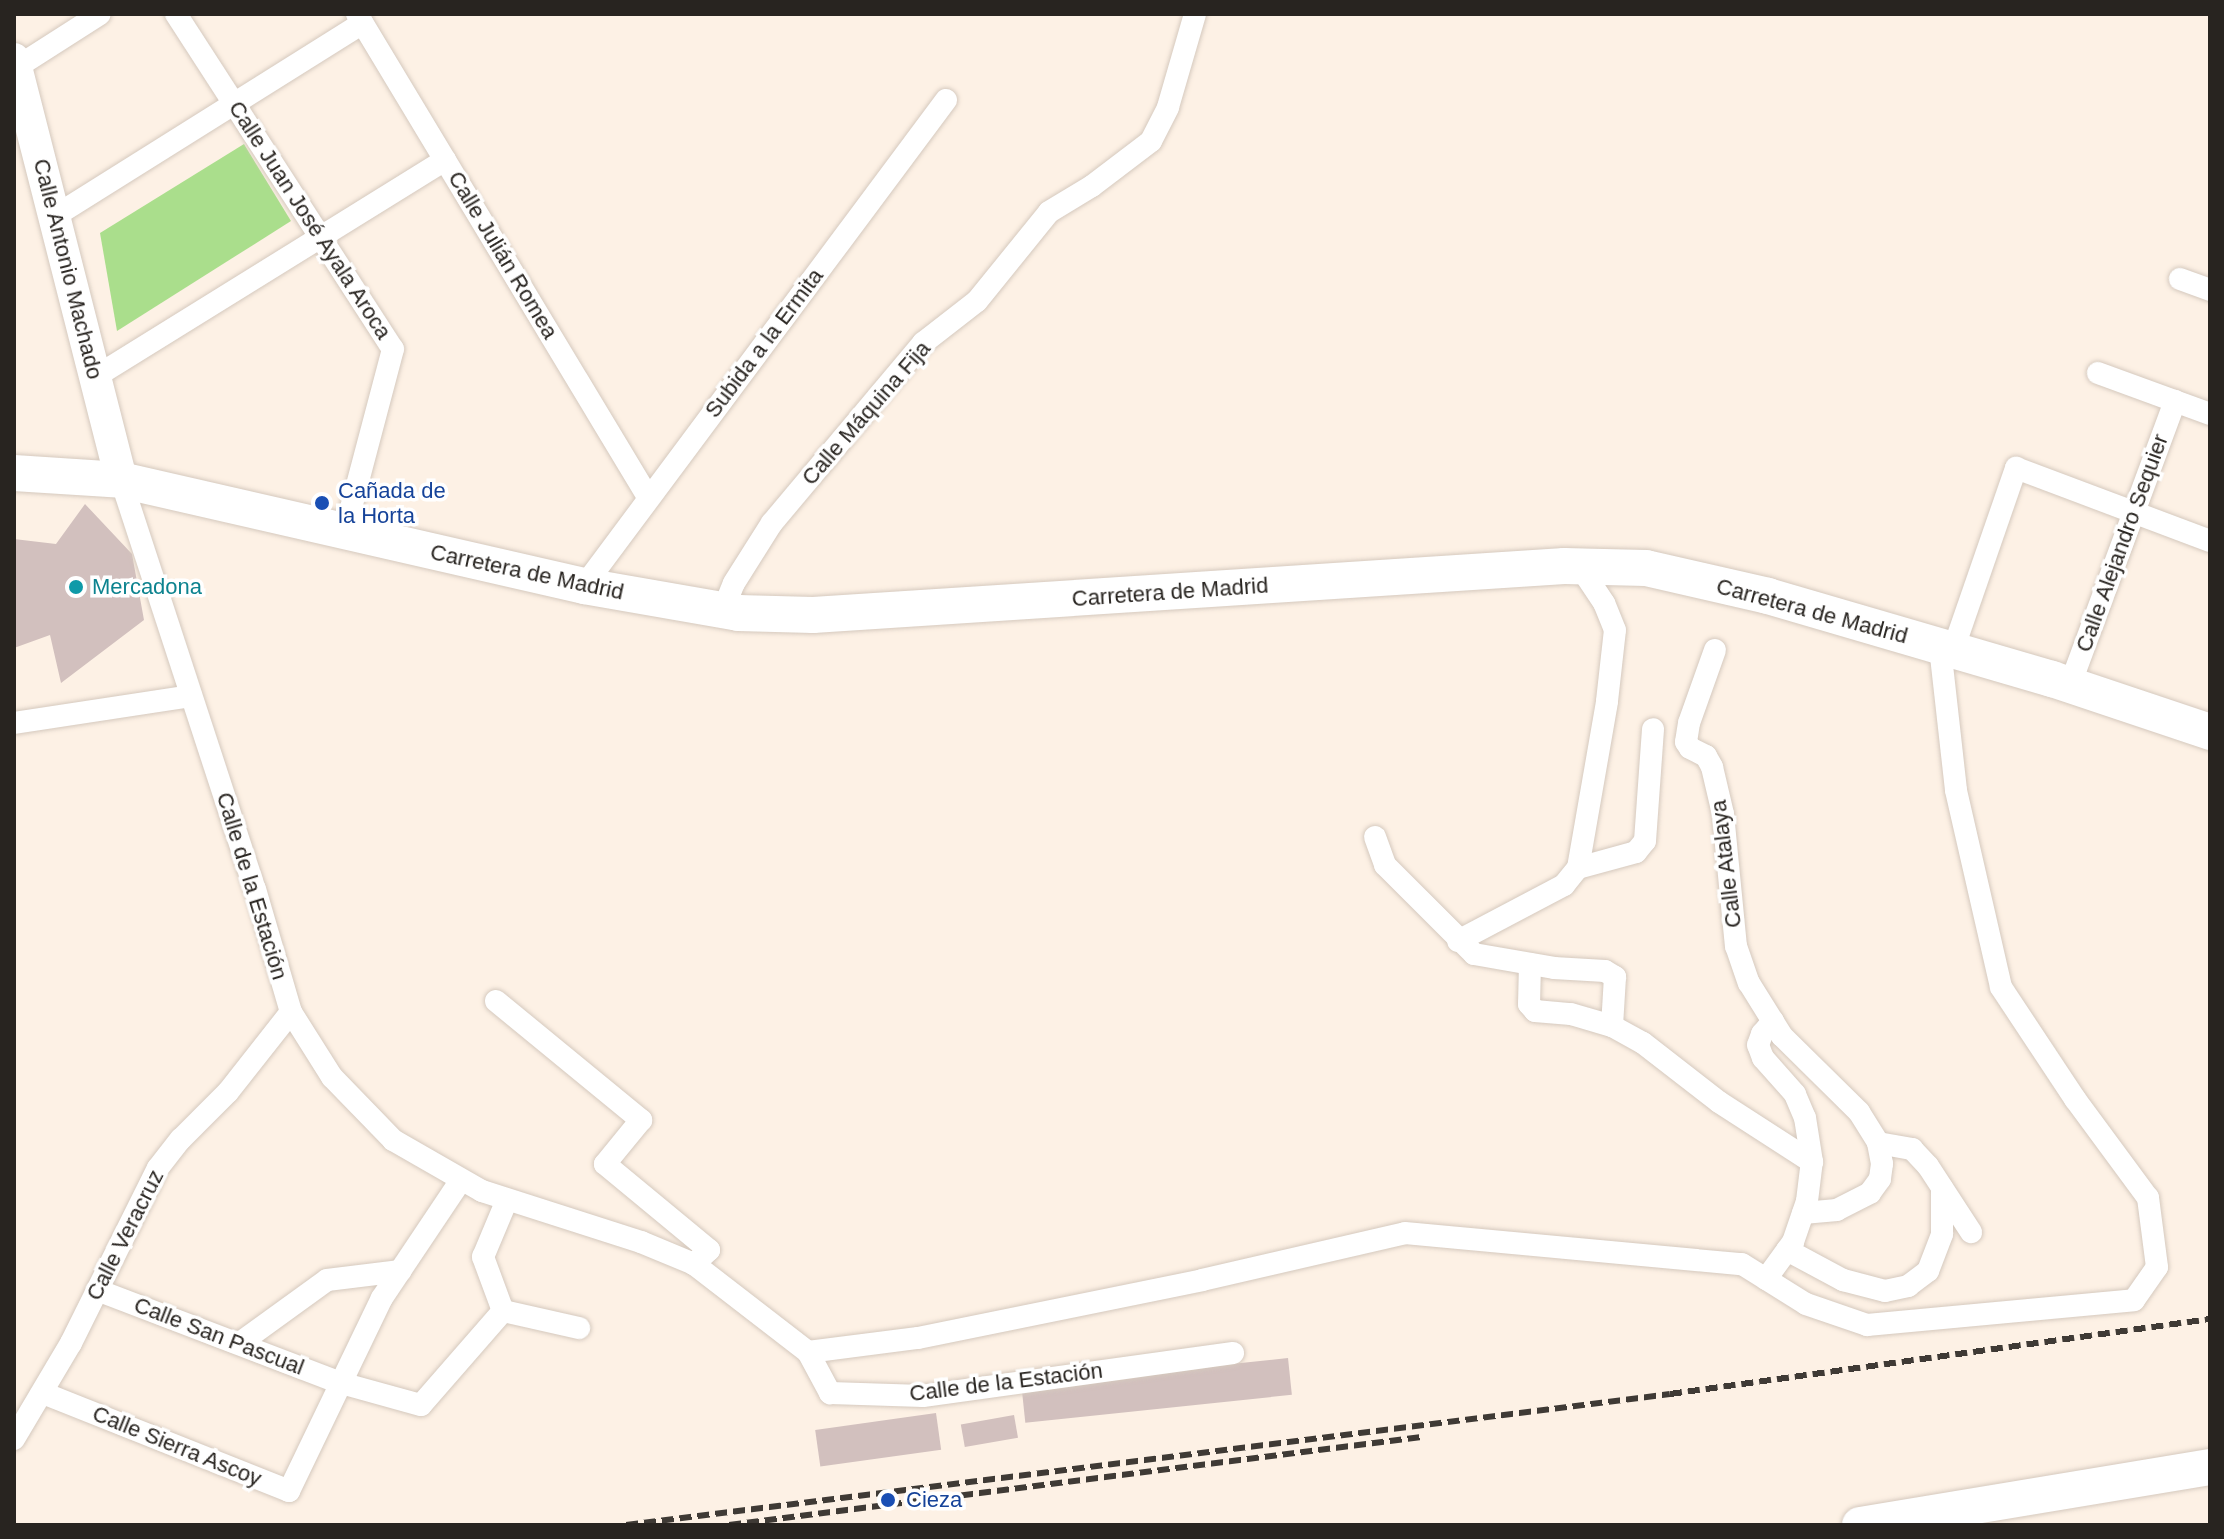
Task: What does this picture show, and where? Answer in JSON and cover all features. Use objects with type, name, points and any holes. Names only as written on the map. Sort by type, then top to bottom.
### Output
[{"type":"main road","name":"Calle Antonio Machado","points":[[15,63],[25,144],[55,216],[121,480]]},
{"type":"main road","name":"Carretera de Madrid","points":[[14,473],[121,480],[584,586],[723,610],[813,615],[1580,567],[1646,568],[1768,596],[2070,685],[2210,732]]},
{"type":"main road","points":[[1860,1525],[2210,1467]]},
{"type":"street","points":[[15,63],[100,14]]},
{"type":"street","name":"Calle Juan José Ayala Aroca","points":[[176,14],[393,349],[345,531]]},
{"type":"street","name":"Calle Máquina Fija","points":[[723,610],[734,583],[772,523],[923,343],[977,301],[1049,212],[1092,186],[1151,141],[1168,107],[1195,14]]},
{"type":"street","points":[[55,216],[234,103],[360,18]]},
{"type":"street","name":"Calle Julián Romea","points":[[360,18],[648,497]]},
{"type":"street","name":"Subida a la Ermita","points":[[584,586],[946,100]]},
{"type":"street","points":[[95,377],[445,160]]},
{"type":"street","points":[[2180,279],[2210,290]]},
{"type":"street","points":[[2098,373],[2210,414]]},
{"type":"street","name":"Calle Alejandro Sequier","points":[[2070,685],[2175,401]]},
{"type":"street","points":[[14,457],[50,475]]},
{"type":"street","points":[[808,1352],[918,1338],[1202,1280],[1405,1233],[1742,1264],[1806,1304],[1867,1325],[2134,1300],[2157,1267],[2148,1198],[2075,1099],[2001,987],[1956,790],[1947,649],[2016,468],[2210,541]]},
{"type":"street","name":"Calle de la Estación","points":[[121,480],[291,1012],[332,1077],[373,1122],[404,1148],[461,1180],[507,1200],[641,1242],[694,1264],[808,1352],[830,1393],[923,1396],[1233,1353]]},
{"type":"street","points":[[1458,941],[1564,885],[1578,868],[1607,701],[1615,630],[1604,603],[1580,567]]},
{"type":"street","name":"Calle Atalaya","points":[[1715,650],[1689,723],[1686,742],[1690,748],[1706,756],[1712,767],[1723,814],[1736,946],[1749,983],[1778,1028]]},
{"type":"street","points":[[14,723],[191,696]]},
{"type":"street","points":[[1578,868],[1636,852],[1645,841],[1653,729]]},
{"type":"street","points":[[1375,837],[1385,865],[1474,954],[1530,964],[1605,971],[1615,977],[1612,1026]]},
{"type":"street","points":[[1530,964],[1529,1004],[1535,1011],[1571,1014],[1612,1026],[1643,1043],[1719,1102],[1812,1162]]},
{"type":"street","points":[[496,1001],[641,1120],[605,1164],[709,1250],[694,1264]]},
{"type":"street","name":"Calle Veracruz","points":[[14,1439],[43,1393],[158,1168],[181,1139],[228,1092],[291,1012]]},
{"type":"street","points":[[1766,1279],[1787,1250],[1803,1213],[1812,1162],[1805,1118],[1795,1094],[1763,1058],[1758,1045],[1762,1034],[1778,1028],[1859,1112],[1878,1143],[1882,1164],[1880,1179],[1870,1193],[1837,1210],[1803,1213]]},
{"type":"street","points":[[1878,1143],[1912,1149],[1971,1232]]},
{"type":"street","points":[[461,1180],[382,1298],[341,1383],[421,1405],[503,1311]]},
{"type":"street","points":[[1787,1250],[1843,1280],[1885,1291],[1908,1286],[1928,1271],[1942,1234],[1942,1188]]},
{"type":"street","points":[[503,1311],[483,1257],[507,1200]]},
{"type":"street","points":[[240,1343],[277,1313],[327,1280],[400,1271]]},
{"type":"street","name":"Calle San Pascual","points":[[97,1290],[341,1383]]},
{"type":"street","points":[[503,1311],[579,1328]]},
{"type":"street","name":"Calle Sierra Ascoy","points":[[43,1393],[289,1491],[341,1383]]},
{"type":"green space","points":[[244,144],[291,221],[117,331],[100,233]]},
{"type":"building","name":"Mercadona","points":[[85,504],[132,554],[144,620],[61,683],[50,635],[14,648],[14,539],[56,544]]},
{"type":"building","points":[[1288,1358],[1292,1395],[1025,1423],[1021,1386]]},
{"type":"building","points":[[936,1413],[941,1450],[820,1467],[815,1430]]},
{"type":"building","points":[[1014,1415],[1018,1438],[965,1447],[961,1424]]},
{"type":"railway","points":[[626,1525],[1670,1394],[2210,1319]]},
{"type":"railway","points":[[729,1525],[1421,1437]]},
{"type":"place","name":"Cañada de la Horta","points":[[322,503]]},
{"type":"place","name":"Mercadona","points":[[76,587]]},
{"type":"place","name":"Cieza","points":[[888,1500]]}]
